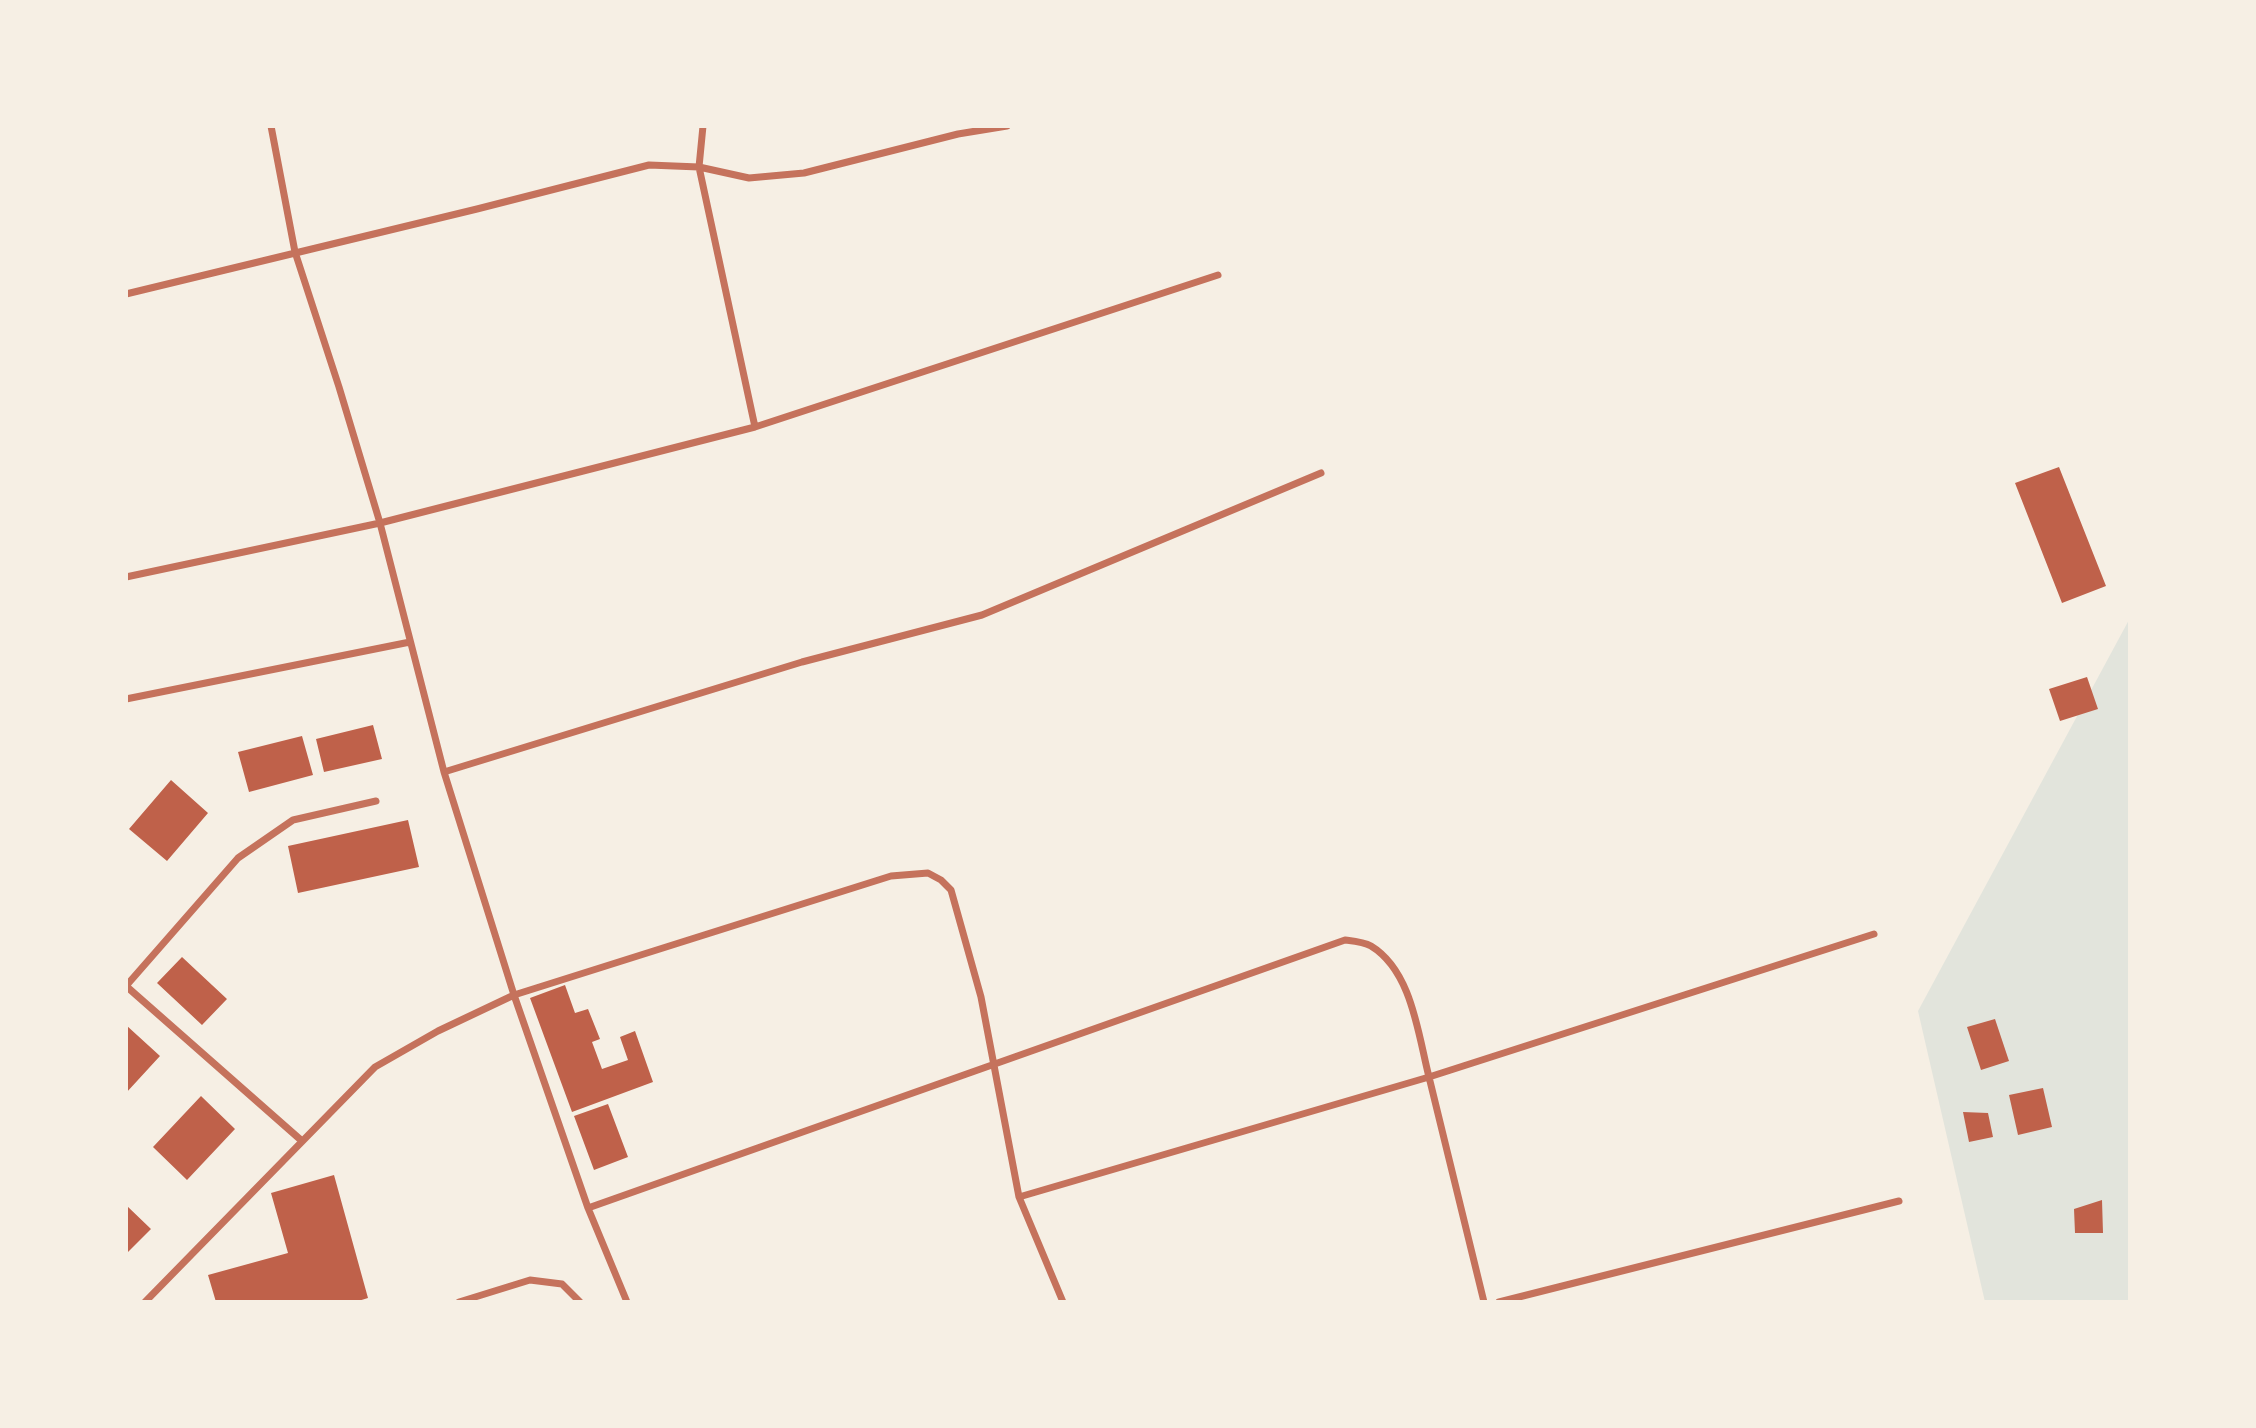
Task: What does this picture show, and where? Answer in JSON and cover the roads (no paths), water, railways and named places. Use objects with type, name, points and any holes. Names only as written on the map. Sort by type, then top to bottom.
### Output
[{"type":"street","points":[[271,126],[295,253],[380,523],[444,772],[514,995],[588,1208],[627,1302]]},
{"type":"street","points":[[703,126],[699,167],[755,427]]},
{"type":"street","points":[[126,294],[649,165],[699,167],[749,177],[804,173],[958,134],[1007,126]]},
{"type":"street","points":[[126,577],[380,523],[755,427],[1218,275]]},
{"type":"street","points":[[444,772],[802,663],[982,615],[1321,473]]},
{"type":"street","points":[[126,699],[410,642]]},
{"type":"street","points":[[302,1141],[126,986],[239,858],[293,820],[376,801]]},
{"type":"street","points":[[145,1302],[375,1067],[438,1031],[514,995],[891,876],[928,873],[951,890],[981,997],[1019,1197],[1063,1302]]},
{"type":"street","points":[[1019,1197],[1429,1077],[1874,934]]},
{"type":"street","points":[[588,1208],[1345,940],[1370,945],[1394,966],[1409,999],[1484,1302]]},
{"type":"street","points":[[1499,1302],[1899,1201]]},
{"type":"street","points":[[459,1302],[530,1280],[562,1284],[580,1302]]}]
